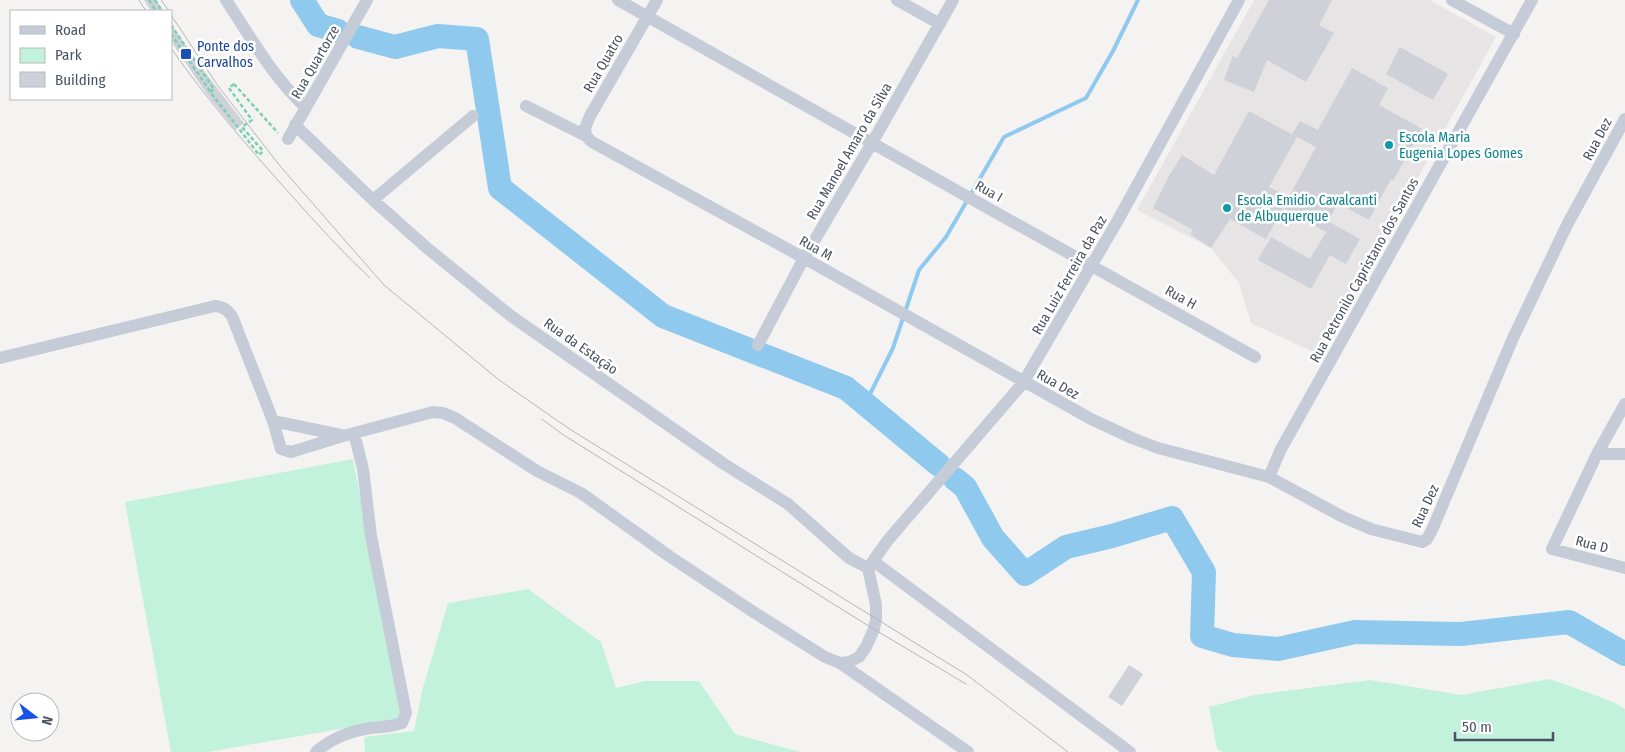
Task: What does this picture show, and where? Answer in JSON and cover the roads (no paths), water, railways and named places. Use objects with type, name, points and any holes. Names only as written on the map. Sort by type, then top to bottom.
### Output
[{"type":"street","points":[[226,0],[272,70],[291,94],[306,108]]},
{"type":"street","name":"Rua Quartorze","points":[[288,139],[367,0]]},
{"type":"street","name":"Rua I","points":[[618,0],[952,188],[1092,264]]},
{"type":"street","name":"Rua Quatro","points":[[589,139],[585,128],[590,116],[657,0]]},
{"type":"street","points":[[897,0],[940,24]]},
{"type":"street","name":"Rua Manoel Amaro da Silva","points":[[758,344],[804,258],[953,0]]},
{"type":"street","name":"Rua Luiz Ferreira da Paz","points":[[870,564],[888,540],[1024,382],[1239,0]]},
{"type":"street","points":[[1452,0],[1514,34]]},
{"type":"street","name":"Rua Petronilo Capristano dos Santos","points":[[1269,476],[1280,451],[1532,0]]},
{"type":"street","name":"Rua M","points":[[526,106],[804,258],[1024,382]]},
{"type":"street","points":[[372,200],[473,116]]},
{"type":"street","name":"Rua Dez","points":[[1024,382],[1091,419],[1132,438],[1184,455],[1269,476],[1343,517],[1371,529],[1422,542],[1427,539],[1432,530],[1513,338],[1568,225],[1625,119]]},
{"type":"street","name":"Rua da Estação","points":[[295,125],[372,200],[427,248],[511,316],[724,464],[788,504],[849,558],[870,564],[1130,752]]},
{"type":"street","name":"Rua H","points":[[1092,264],[1256,356]]},
{"type":"street","points":[[0,358],[215,306],[226,309],[232,316],[273,421],[281,448],[285,451],[291,452],[348,434],[433,412],[443,413],[455,418],[537,471],[581,493],[669,556],[755,613],[825,657],[840,662],[968,752]]},
{"type":"street","points":[[1625,404],[1597,454],[1625,454]]},
{"type":"street","points":[[273,421],[348,434]]},
{"type":"street","points":[[316,752],[329,743],[350,734],[402,723],[406,713],[371,536],[363,469],[348,434]]},
{"type":"street","name":"Rua D","points":[[1597,454],[1552,549],[1625,568]]},
{"type":"street","points":[[840,662],[849,662],[859,657],[874,629],[876,605],[870,564]]},
{"type":"waterway","points":[[302,0],[318,25],[338,31]]},
{"type":"waterway","points":[[865,404],[893,348],[919,270],[946,237],[1004,137],[1086,98],[1113,51],[1138,0]]},
{"type":"waterway","points":[[358,37],[395,47],[438,36],[477,39],[500,188],[663,316],[846,388],[939,465]]},
{"type":"waterway","points":[[955,479],[965,487],[993,538],[1025,574],[1066,547],[1112,536],[1172,518],[1204,572],[1202,636],[1233,645],[1278,649],[1355,632],[1461,634],[1569,622],[1625,654]]},
{"type":"tram line","points":[[139,0],[145,10]]},
{"type":"tram line","points":[[161,0],[168,10]]},
{"type":"tram line","points":[[172,17],[218,86],[280,166],[384,285],[499,380],[568,428],[967,675],[1068,752]]},
{"type":"tram line","points":[[172,49],[214,105],[260,160],[330,238],[370,278]]},
{"type":"tram line","points":[[542,419],[562,434],[867,625],[966,684]]},
{"type":"place","name":"Ponte dos Carvalhos","points":[[186,54]]},
{"type":"place","name":"Escola Maria Eugenia Lopes Gomes","points":[[1389,145]]},
{"type":"place","name":"Escola Emidio Cavalcanti de Albuquerque","points":[[1227,208]]}]
